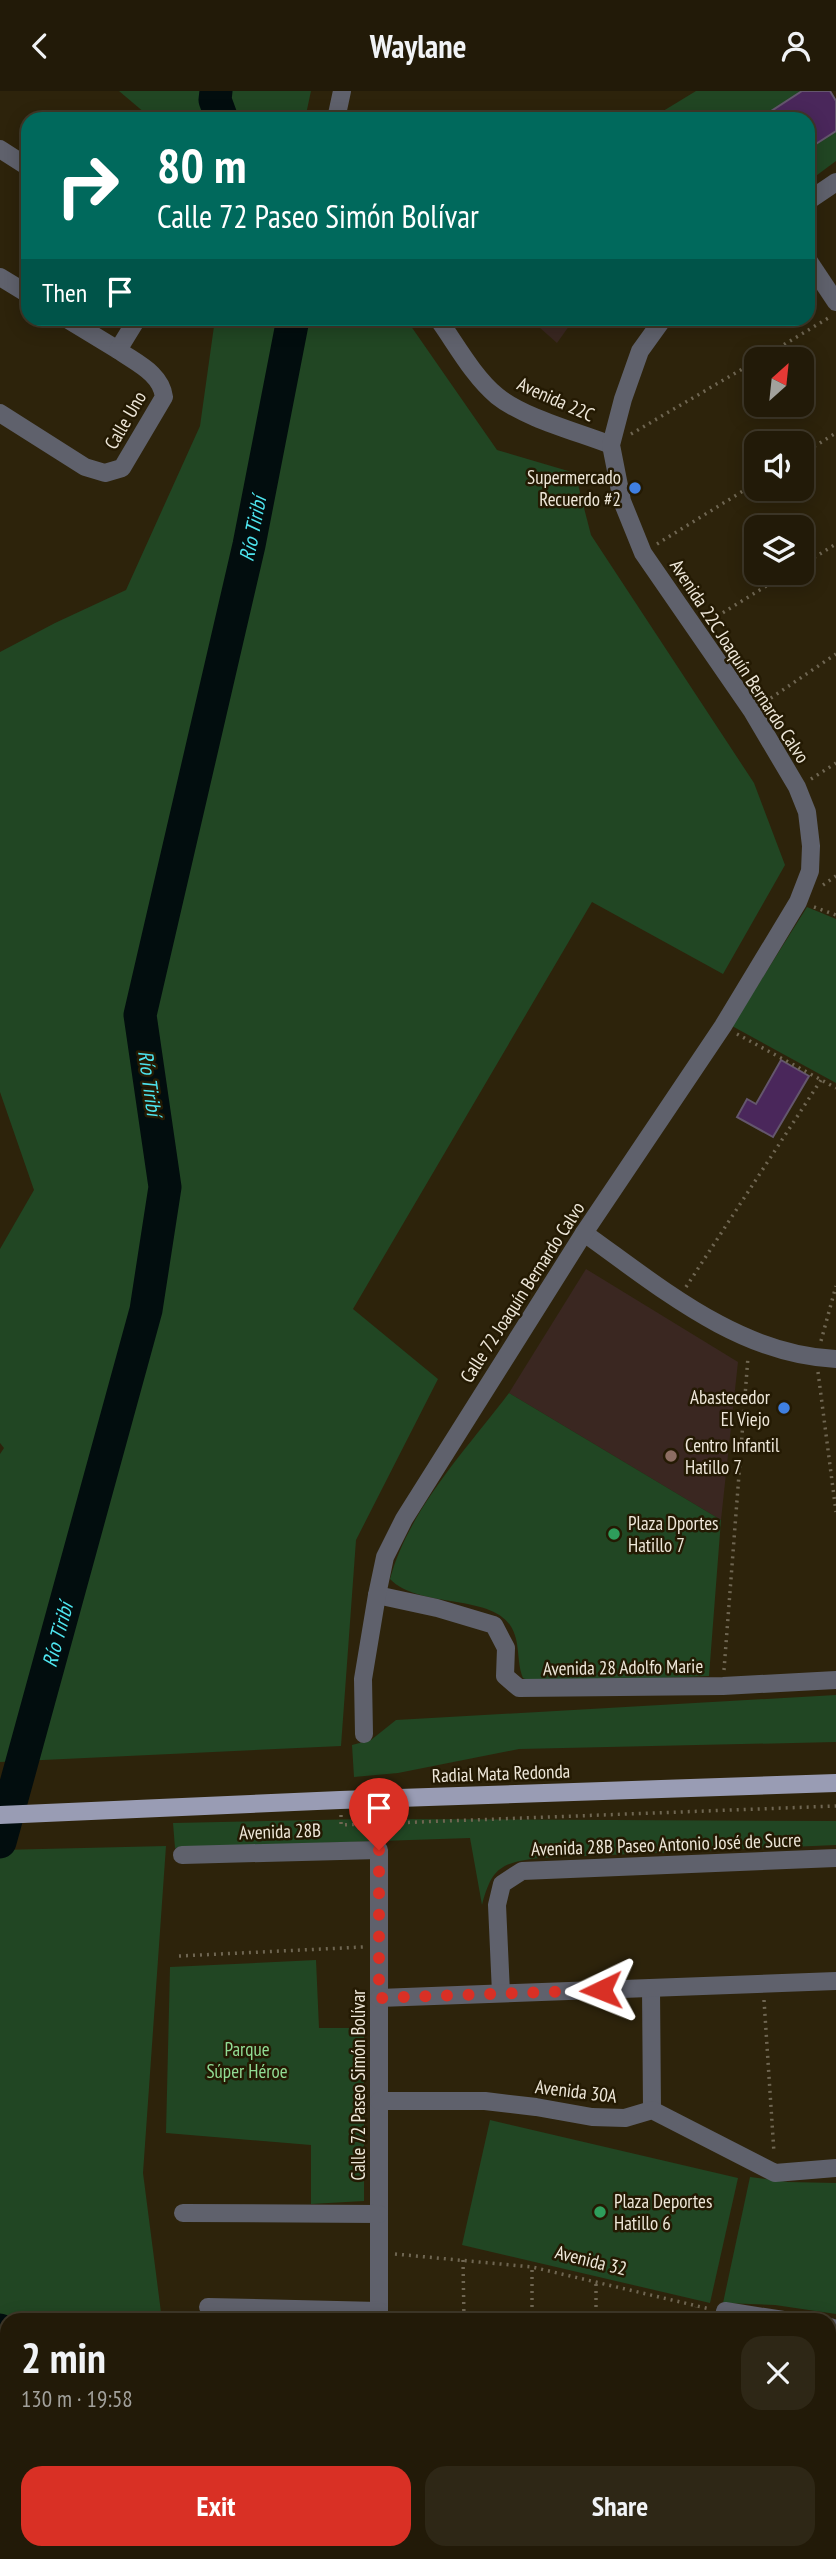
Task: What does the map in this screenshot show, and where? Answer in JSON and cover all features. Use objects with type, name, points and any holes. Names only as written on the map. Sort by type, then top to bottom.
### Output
[{"type":"main road","name":"Radial Mata Redonda","points":[[0,1815],[836,1783]]},
{"type":"street","points":[[338,112],[342,91]]},
{"type":"street","points":[[0,149],[21,162]]},
{"type":"street","points":[[815,196],[836,182]]},
{"type":"street","points":[[815,270],[836,302]]},
{"type":"street","points":[[0,277],[21,290]]},
{"type":"street","points":[[79,326],[118,350],[133,326]]},
{"type":"street","name":"Avenida 22C","points":[[443,326],[473,370],[497,396],[522,410],[611,446]]},
{"type":"street","points":[[611,446],[622,399],[640,351],[658,326]]},
{"type":"street","name":"Calle Uno","points":[[0,413],[85,467],[105,473],[122,468],[164,397],[157,378],[118,350]]},
{"type":"street","name":"Avenida 22C Joaquín Bernardo Calvo","points":[[611,446],[622,501],[643,553],[752,711],[797,787],[807,812],[811,846],[810,871],[798,902]]},
{"type":"street","name":"Calle 72 Joaquín Bernardo Calvo","points":[[364,1734],[363,1679],[377,1595],[385,1557],[404,1519],[584,1233],[723,1026],[798,902]]},
{"type":"street","points":[[584,1233],[677,1300],[749,1341],[816,1358],[836,1359]]},
{"type":"street","name":"Avenida 28 Adolfo Marie","points":[[377,1595],[437,1608],[494,1625],[506,1649],[505,1675],[519,1688],[723,1686],[836,1680]]},
{"type":"street","name":"Avenida 28B","points":[[181,1855],[379,1850]]},
{"type":"street","name":"Calle 72 Paseo Simón Bolívar","points":[[379,1850],[379,2313]]},
{"type":"street","name":"Avenida 28B Paseo Antonio José de Sucre","points":[[501,1993],[497,1905],[502,1884],[522,1871],[836,1858]]},
{"type":"street","points":[[379,1998],[836,1981]]},
{"type":"street","points":[[651,1988],[652,2109],[775,2173],[836,2168]]},
{"type":"street","name":"Avenida 30A","points":[[379,2101],[485,2101],[592,2117],[625,2118],[652,2109]]},
{"type":"street","points":[[183,2213],[379,2214]]},
{"type":"street","points":[[208,2307],[322,2313]]},
{"type":"street","points":[[725,2311],[738,2313]]},
{"type":"path","points":[[780,347],[836,314]]},
{"type":"path","points":[[611,446],[744,368]]},
{"type":"path","points":[[814,447],[836,433]]},
{"type":"path","points":[[643,553],[744,490]]},
{"type":"path","points":[[814,558],[836,544]]},
{"type":"path","points":[[697,628],[768,585]]},
{"type":"path","points":[[752,711],[836,654]]},
{"type":"path","points":[[797,787],[836,763]]},
{"type":"path","points":[[798,902],[836,915]]},
{"type":"path","points":[[723,1026],[836,1088]]},
{"type":"path","points":[[677,1300],[821,1080]]},
{"type":"path","points":[[836,1286],[816,1358],[836,1513]]},
{"type":"path","points":[[723,1686],[749,1341]]},
{"type":"path","points":[[340,1800],[341,1825],[836,1807]]},
{"type":"path","points":[[179,1956],[379,1946]]},
{"type":"path","points":[[764,1984],[775,2173]]},
{"type":"path","name":"Avenida 32","points":[[379,2253],[532,2267],[696,2307],[725,2311]]},
{"type":"path","points":[[463,2260],[464,2313]]},
{"type":"path","points":[[532,2267],[532,2313]]},
{"type":"path","points":[[596,2284],[596,2313]]},
{"type":"path","points":[[695,2313],[696,2307]]},
{"type":"shaded area","points":[[538,326],[569,326],[557,343]]},
{"type":"shaded area","name":"Centro Infantil Hatillo 7","points":[[586,1269],[738,1362],[721,1520],[509,1393]]},
{"type":"green space","points":[[119,91],[311,91],[306,112],[144,112]]},
{"type":"green space","points":[[696,91],[802,91],[770,112],[662,112]]},
{"type":"green space","points":[[836,131],[836,161],[815,177],[815,145]]},
{"type":"green space","points":[[214,326],[411,326],[497,450],[575,473],[591,535],[754,783],[785,865],[723,974],[592,902],[353,1309],[438,1379],[356,1540],[341,1746],[0,1762],[0,1454],[4,1448],[0,1443],[0,1249],[34,1190],[0,1092],[0,652],[126,590],[200,426]]},
{"type":"green space","points":[[807,907],[836,919],[836,1083],[732,1026]]},
{"type":"green space","points":[[509,1393],[721,1520],[709,1676],[535,1683],[523,1678],[513,1631],[500,1615],[470,1604],[417,1594],[390,1579],[399,1553],[425,1504],[457,1458]]},
{"type":"green space","points":[[836,1695],[836,1742],[519,1749],[398,1773],[354,1777],[352,1745],[371,1740],[396,1720]]},
{"type":"green space","points":[[368,1819],[836,1821],[836,1845],[526,1860],[507,1865],[494,1875],[482,1905],[470,1838],[175,1848],[173,1823]]},
{"type":"green space","points":[[166,1846],[143,2173],[161,2313],[0,2313],[0,1850]]},
{"type":"green space","name":"Parque Súper Héroe","points":[[316,1960],[319,2028],[364,2028],[364,2201],[311,2204],[311,2145],[166,2133],[170,1967]]},
{"type":"green space","name":"Plaza Deportes Hatillo 6","points":[[490,2120],[738,2178],[710,2303],[462,2245]]},
{"type":"green space","points":[[750,2177],[788,2182],[836,2183],[836,2313],[775,2305],[723,2303]]},
{"type":"building","points":[[802,91],[830,91],[836,101],[836,131],[815,144],[815,112],[770,112]]},
{"type":"building","points":[[781,1060],[809,1076],[773,1137],[737,1117],[747,1099],[756,1104]]},
{"type":"waterway","name":"Río Tiribí","points":[[216,91],[215,100],[219,112]]},
{"type":"waterway","name":"Río Tiribí","points":[[0,1842],[146,1310],[165,1187],[140,1015],[249,545],[292,326]]},
{"type":"place","name":"Supermercado Recuerdo #2","points":[[635,488]]},
{"type":"place","name":"Abastecedor El Viejo","points":[[784,1408]]},
{"type":"place","name":"Centro Infantil Hatillo 7","points":[[671,1456]]},
{"type":"place","name":"Plaza Dportes Hatillo 7","points":[[614,1534]]},
{"type":"place","name":"Plaza Deportes Hatillo 6","points":[[600,2212]]},
{"type":"route","points":[[379,1850],[379,1998],[601,1990]]}]
